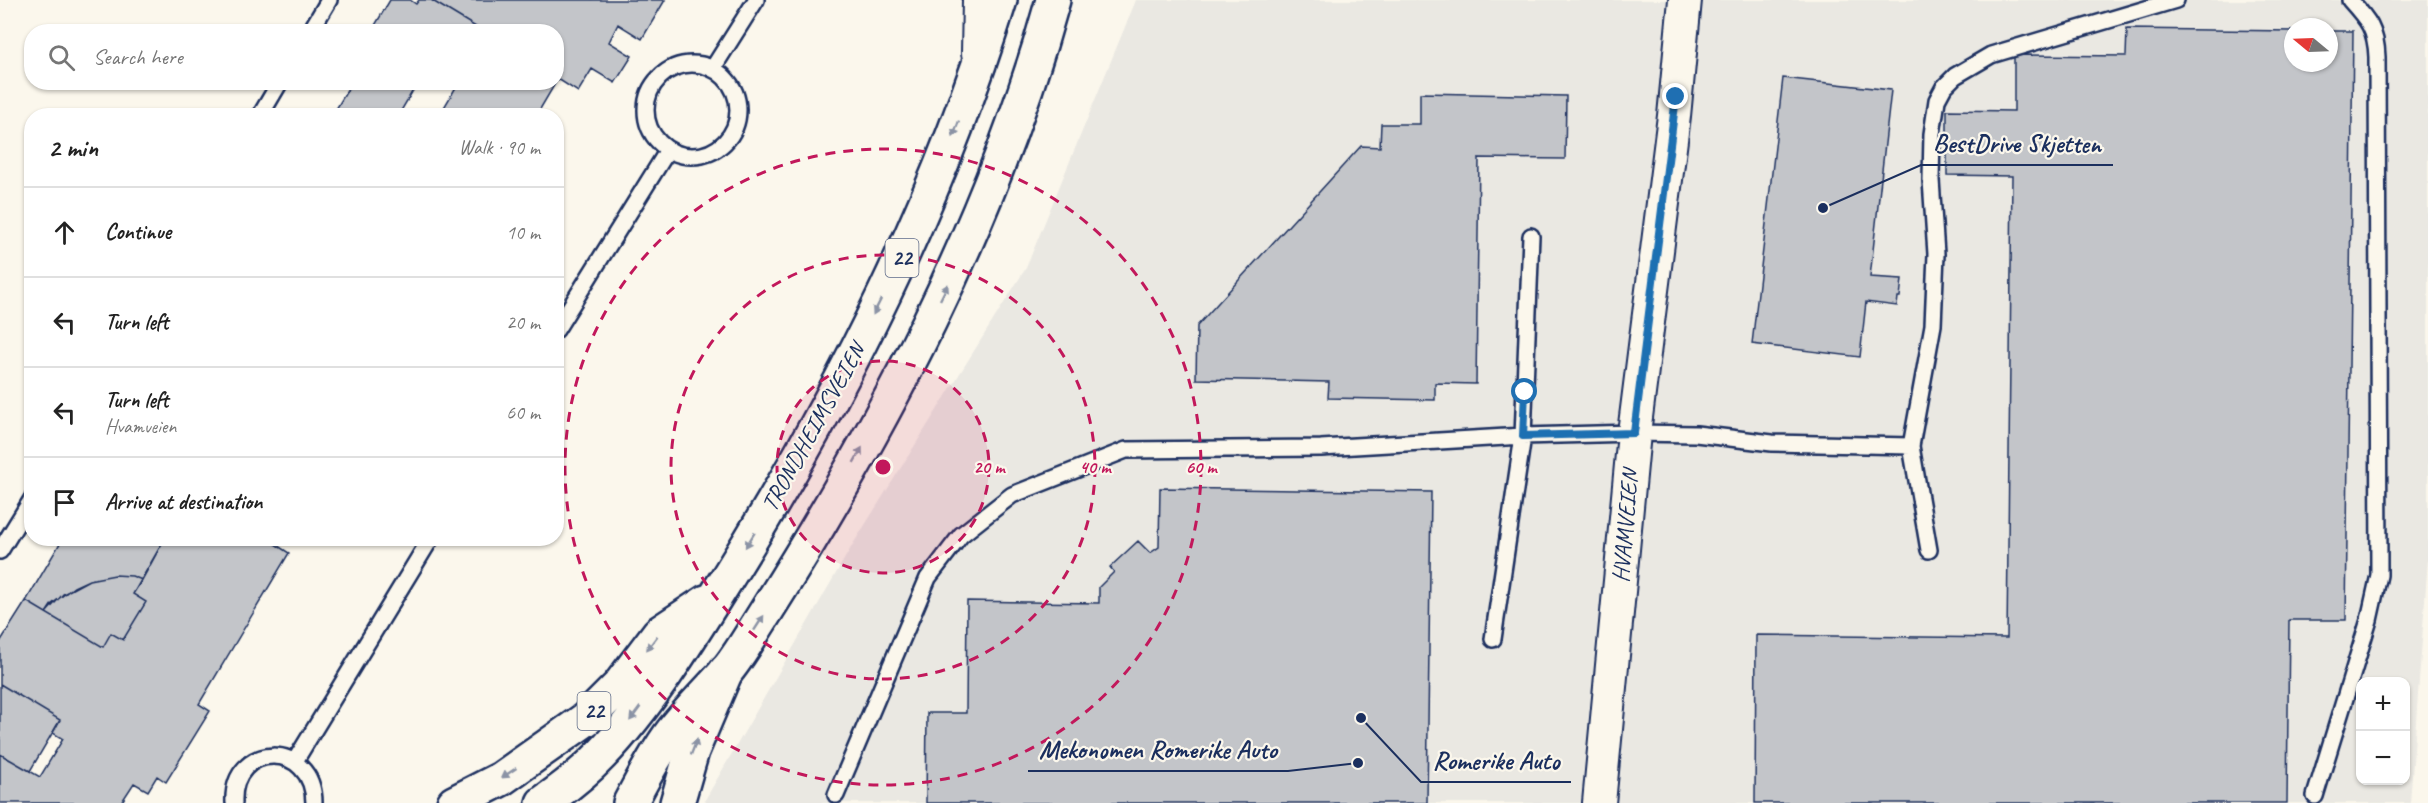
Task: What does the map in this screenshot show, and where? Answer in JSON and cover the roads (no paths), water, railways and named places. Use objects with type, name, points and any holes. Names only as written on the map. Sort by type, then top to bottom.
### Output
[{"type":"highway","name":"TRONDHEIMSVEIEN","points":[[543,803],[574,780],[608,747],[658,682],[763,518],[857,349],[926,205],[977,74],[999,0]]},
{"type":"highway","name":"22","points":[[630,803],[670,734],[726,671],[793,566],[899,382],[975,224],[1014,127],[1053,0]]},
{"type":"highway","name":"22","points":[[1029,82],[1075,0]]},
{"type":"highway","name":"22","points":[[454,803],[501,779],[586,719],[619,686],[659,633],[715,596]]},
{"type":"highway","points":[[677,803],[692,751],[726,671]]},
{"type":"street","points":[[977,74],[979,0]]},
{"type":"street","name":"HVAMVEIEN","points":[[1599,803],[1634,433],[1674,116],[1685,0]]},
{"type":"lane","points":[[315,24],[329,0]]},
{"type":"lane","points":[[713,68],[756,0]]},
{"type":"lane","points":[[1929,550],[1911,446],[1933,325],[1936,254],[1931,180],[1932,134],[1937,100],[1955,76],[1991,55],[2176,0]]},
{"type":"lane","points":[[2315,796],[2369,620],[2379,575],[2377,57],[2372,25],[2350,0]]},
{"type":"lane","points":[[698,63],[713,68],[723,74],[733,87],[739,109],[733,133],[725,143],[704,155],[688,157],[668,150],[651,133],[647,122],[646,106],[654,83],[661,75],[676,66],[698,63]]},
{"type":"lane","points":[[265,108],[275,90]]},
{"type":"lane","points":[[564,317],[668,150]]},
{"type":"lane","points":[[1493,639],[1523,436],[1531,236]]},
{"type":"lane","points":[[836,795],[928,578],[961,534],[1012,495],[1126,450],[1321,448],[1523,436],[1634,433],[1696,434],[1772,443],[1911,446]]},
{"type":"lane","points":[[0,551],[24,511]]},
{"type":"lane","points":[[295,761],[426,546]]},
{"type":"lane","points":[[234,803],[233,789],[238,777],[247,765],[268,756],[281,756],[295,761],[304,769],[312,782],[314,803]]},
{"type":"place","name":"BestDrive Skjetten","points":[[1823,208]]},
{"type":"place","name":"Romerike Auto","points":[[1361,718]]},
{"type":"place","name":"Mekonomen Romerike Auto","points":[[1358,763]]}]
